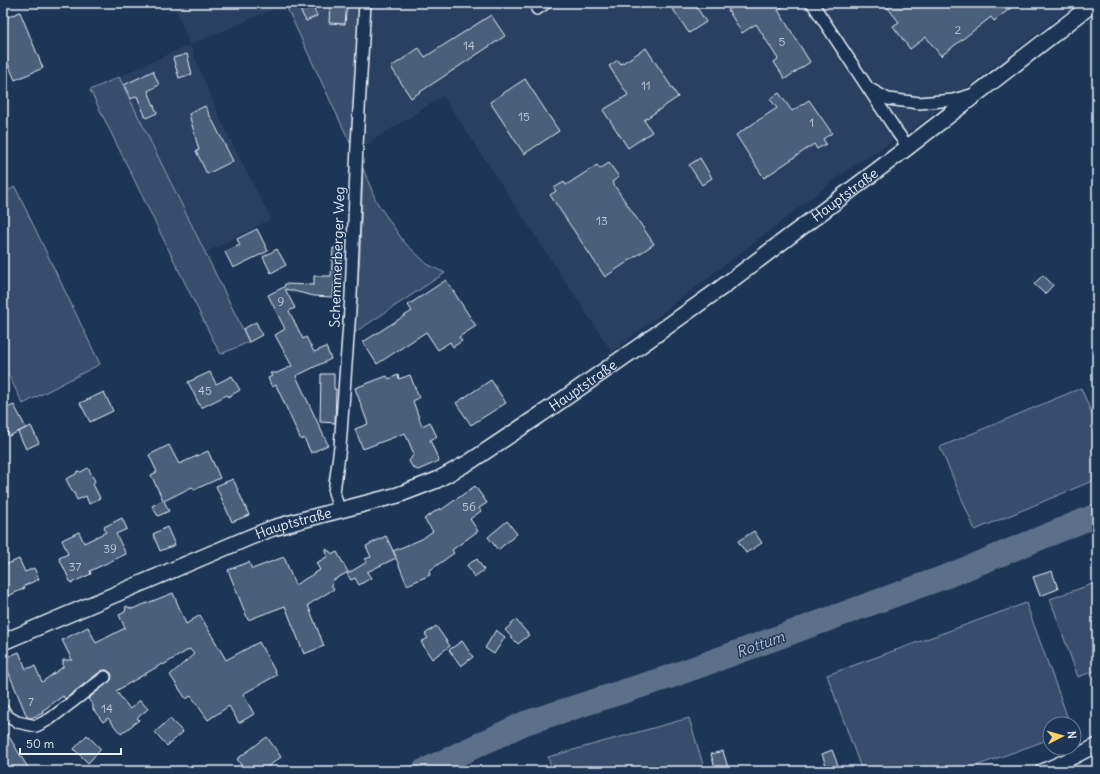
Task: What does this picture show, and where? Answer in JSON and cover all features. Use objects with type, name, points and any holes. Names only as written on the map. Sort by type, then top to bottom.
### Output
[{"type":"main road","name":"Hauptstraße","points":[[3,642],[279,526],[398,495],[437,480],[471,461],[552,407],[721,288],[908,147],[1094,3]]},
{"type":"street","name":"Schemmerberger Weg","points":[[338,510],[334,492],[341,432],[351,304],[357,145],[365,3]]},
{"type":"street","points":[[812,3],[908,147]]},
{"type":"street","points":[[867,87],[888,99],[919,103],[953,100],[977,93]]},
{"type":"street","points":[[3,710],[7,716],[17,722],[36,726],[50,720],[105,676]]},
{"type":"street","points":[[1042,771],[1097,745]]},
{"type":"shaded area","points":[[173,3],[1077,3],[914,128],[850,168],[612,352],[443,96],[351,154],[352,147],[285,4],[190,45]]},
{"type":"shaded area","points":[[361,3],[352,147],[285,4]]},
{"type":"shaded area","points":[[190,45],[222,123],[271,219],[205,253],[119,77]]},
{"type":"shaded area","points":[[119,77],[249,342],[221,354],[90,90]]},
{"type":"shaded area","points":[[363,168],[376,201],[404,242],[427,264],[445,273],[354,333],[360,254]]},
{"type":"shaded area","points":[[15,187],[100,364],[23,404],[8,374],[3,376],[3,193]]},
{"type":"shaded area","points":[[1081,388],[1097,426],[1097,479],[975,530],[940,447]]},
{"type":"shaded area","points":[[1095,583],[1097,588],[1097,670],[1078,677],[1050,599]]},
{"type":"shaded area","points":[[1026,603],[1067,716],[1042,716],[1042,742],[962,771],[862,771],[827,675]]},
{"type":"shaded area","points":[[689,718],[705,771],[552,771],[548,757]]},
{"type":"building","points":[[305,3],[311,3],[317,16],[306,21],[298,6]]},
{"type":"building","points":[[330,3],[347,3],[345,24],[329,23]]},
{"type":"building","points":[[669,3],[694,3],[706,22],[689,33]]},
{"type":"building","points":[[739,3],[789,3],[778,10],[810,62],[785,79],[774,62],[778,59],[756,24],[742,33],[728,10]]},
{"type":"building","points":[[884,3],[1017,3],[994,21],[991,17],[941,56],[926,37],[910,49],[893,26],[899,22]]},
{"type":"building","points":[[20,12],[43,68],[15,80],[3,52],[3,19]]},
{"type":"building","points":[[491,15],[505,36],[411,98],[391,67],[419,48],[425,57]]},
{"type":"building","points":[[646,48],[678,97],[644,120],[652,132],[628,148],[603,110],[628,95],[609,66],[618,60],[621,64]]},
{"type":"building","points":[[187,54],[192,74],[179,78],[173,58]]},
{"type":"building","points":[[153,71],[159,85],[148,91],[157,113],[146,118],[137,96],[131,99],[124,85]]},
{"type":"building","points":[[525,79],[559,131],[524,154],[490,102]]},
{"type":"building","points":[[779,93],[792,111],[809,100],[832,133],[823,139],[826,144],[817,149],[814,144],[764,178],[736,135],[777,108],[770,99]]},
{"type":"building","points":[[205,106],[233,161],[207,174],[196,151],[199,150],[189,114]]},
{"type":"building","points":[[700,158],[712,178],[702,185],[689,165]]},
{"type":"building","points":[[609,163],[619,177],[612,182],[654,244],[605,277],[550,195],[556,191],[554,188],[564,182],[566,185],[597,165],[600,169]]},
{"type":"building","points":[[257,229],[268,251],[233,268],[225,252],[240,245],[237,239]]},
{"type":"building","points":[[333,248],[342,249],[341,283],[334,282],[333,297],[314,296],[285,289],[295,308],[289,311],[303,339],[306,337],[314,352],[326,347],[331,359],[296,376],[328,445],[311,453],[304,438],[301,440],[276,385],[272,387],[268,378],[272,376],[270,373],[277,373],[292,366],[275,335],[285,329],[268,295],[284,287],[285,284],[314,285],[314,276],[331,276]]},
{"type":"building","points":[[277,249],[286,265],[271,273],[263,257]]},
{"type":"building","points":[[1043,275],[1053,285],[1045,294],[1034,284]]},
{"type":"building","points":[[446,280],[476,326],[459,337],[462,341],[453,347],[450,342],[438,350],[426,332],[377,364],[363,342],[412,311],[408,305]]},
{"type":"building","points":[[256,322],[262,335],[249,342],[243,329]]},
{"type":"building","points":[[210,372],[216,384],[232,376],[240,390],[228,397],[227,395],[201,408],[188,382]]},
{"type":"building","points":[[321,374],[334,374],[334,389],[336,389],[335,423],[320,422]]},
{"type":"building","points":[[398,375],[399,379],[410,375],[419,398],[413,401],[422,426],[430,422],[437,437],[430,440],[439,461],[418,470],[413,468],[409,461],[414,454],[405,433],[363,449],[355,429],[368,424],[355,388],[387,376],[389,379]]},
{"type":"building","points":[[491,380],[506,403],[471,425],[456,403]]},
{"type":"building","points":[[104,392],[113,411],[90,422],[80,403]]},
{"type":"building","points":[[14,405],[26,428],[9,436],[6,429],[3,431],[3,410]]},
{"type":"building","points":[[31,426],[39,443],[26,449],[18,432]]},
{"type":"building","points":[[169,445],[179,464],[208,451],[220,478],[194,490],[192,487],[164,501],[169,511],[158,516],[152,506],[163,500],[151,475],[157,472],[149,455]]},
{"type":"building","points":[[88,468],[95,481],[93,484],[100,498],[89,504],[86,496],[77,500],[66,479],[76,474],[77,471],[81,472]]},
{"type":"building","points":[[233,479],[249,515],[232,522],[216,486]]},
{"type":"building","points":[[475,486],[487,503],[479,508],[481,511],[470,519],[478,531],[452,550],[454,553],[429,571],[430,575],[407,585],[396,558],[367,572],[371,578],[359,585],[355,578],[351,580],[347,574],[367,562],[365,559],[371,557],[366,546],[386,536],[393,551],[422,539],[433,531],[424,519],[440,508],[441,510]]},
{"type":"building","points":[[122,518],[127,529],[116,534],[126,554],[90,571],[91,574],[71,583],[59,558],[68,554],[62,540],[79,532],[84,543],[106,532],[104,527]]},
{"type":"building","points":[[507,521],[517,534],[498,550],[488,537]]},
{"type":"building","points":[[167,527],[175,545],[160,551],[153,534]]},
{"type":"building","points":[[754,531],[762,543],[746,553],[738,541]]},
{"type":"building","points":[[326,549],[333,554],[337,552],[348,572],[332,581],[333,584],[331,585],[334,589],[308,605],[324,646],[304,654],[285,606],[248,620],[228,570],[249,562],[252,569],[284,557],[295,585],[320,570],[316,563],[327,557]]},
{"type":"building","points":[[19,559],[25,572],[34,568],[39,579],[8,596],[3,586],[3,566]]},
{"type":"building","points":[[477,559],[484,570],[474,577],[467,565]]},
{"type":"building","points":[[1052,571],[1058,589],[1040,596],[1033,577]]},
{"type":"building","points":[[173,593],[186,624],[200,615],[226,660],[259,642],[277,675],[243,694],[254,714],[239,723],[229,706],[208,720],[191,696],[186,699],[170,675],[194,654],[190,649],[116,691],[130,709],[140,700],[148,709],[137,718],[139,720],[121,734],[108,718],[103,722],[93,709],[93,705],[88,699],[111,680],[111,673],[107,670],[101,671],[65,699],[63,696],[42,711],[43,713],[31,718],[27,717],[3,659],[19,652],[26,669],[35,666],[42,682],[63,667],[63,660],[72,660],[62,640],[88,627],[96,643],[125,628],[119,615],[125,612],[126,606],[132,609]]},
{"type":"building","points":[[516,620],[529,635],[518,644],[505,630]]},
{"type":"building","points":[[436,626],[450,646],[432,659],[421,642],[428,638],[425,634]]},
{"type":"building","points":[[496,630],[505,637],[494,654],[485,648]]},
{"type":"building","points":[[462,641],[473,657],[461,666],[449,650]]},
{"type":"building","points":[[170,719],[183,732],[167,746],[155,732]]},
{"type":"building","points":[[3,727],[30,771],[3,771]]},
{"type":"building","points":[[87,735],[101,749],[88,763],[74,749]]},
{"type":"building","points":[[267,737],[281,757],[262,771],[245,771],[237,759]]},
{"type":"building","points":[[832,750],[839,768],[828,771],[822,754]]},
{"type":"building","points":[[723,751],[729,771],[716,771],[711,754]]},
{"type":"waterway","name":"Rottum","points":[[423,771],[525,723],[669,677],[950,575],[1097,515]]}]
